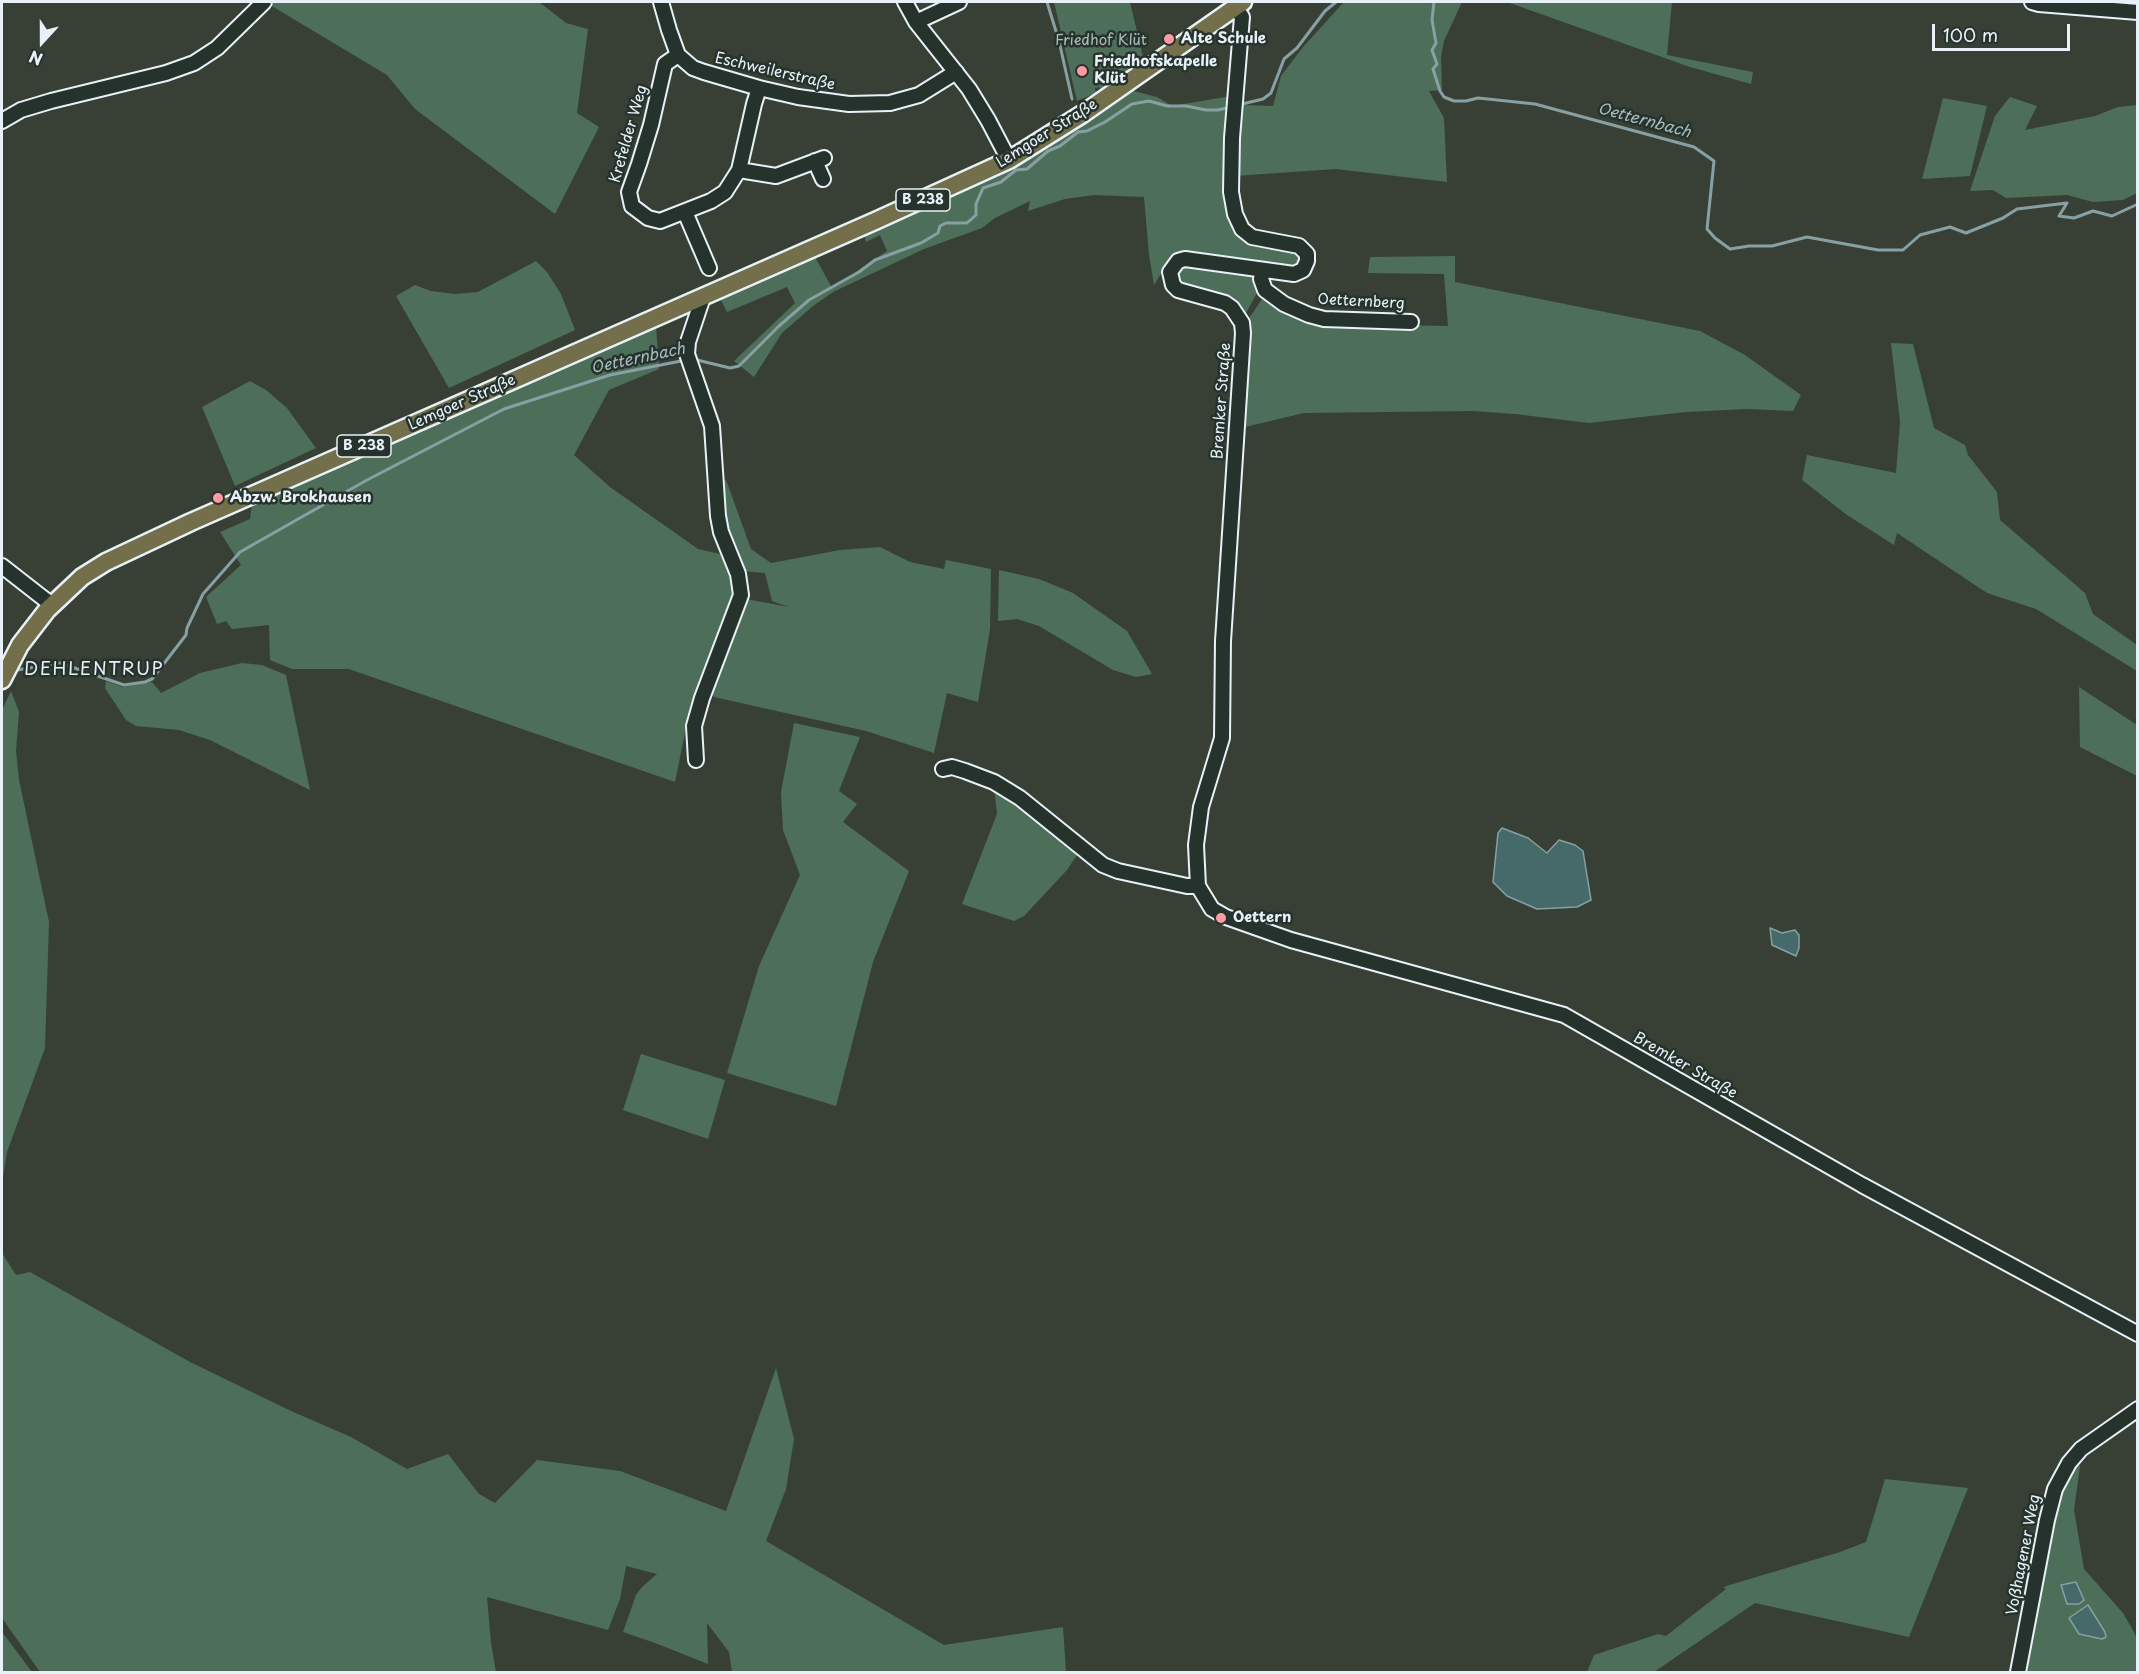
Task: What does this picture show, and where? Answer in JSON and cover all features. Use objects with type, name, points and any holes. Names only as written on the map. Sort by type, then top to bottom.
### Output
[{"type":"main road","name":"Lemgoer Straße","points":[[2,680],[20,645],[52,605],[82,577],[106,562],[1009,160],[1069,123],[1239,4]]},
{"type":"street","points":[[2,121],[21,110],[43,103],[166,73],[194,63],[217,48],[264,2]]},
{"type":"street","points":[[661,2],[678,55]]},
{"type":"street","points":[[905,2],[916,22],[984,112],[1009,160]]},
{"type":"street","points":[[916,22],[959,2]]},
{"type":"street","points":[[2032,2],[2138,12]]},
{"type":"street","name":"Bremker Straße","points":[[1239,4],[1242,17],[1234,104],[1232,192],[1239,223],[1252,237],[1299,246],[1308,257],[1305,267],[1298,273],[1185,259],[1178,261],[1170,272],[1170,279],[1178,290],[1225,303],[1232,308],[1242,322],[1243,333],[1223,641],[1222,738],[1202,807],[1196,845],[1198,886],[1212,909],[1226,917],[1291,940],[1564,1016],[1862,1185],[2138,1334]]},
{"type":"street","name":"Eschweilerstraße","points":[[678,55],[693,68],[759,88],[798,97],[849,104],[890,103],[919,95],[956,72]]},
{"type":"street","name":"Krefelder Weg","points":[[678,55],[665,63],[651,125],[628,192],[628,199],[632,206],[639,213],[654,220],[685,212],[725,192],[739,170],[759,88]]},
{"type":"street","points":[[739,170],[776,176],[820,160],[823,179]]},
{"type":"street","points":[[685,212],[709,268]]},
{"type":"street","name":"Oetternberg","points":[[1263,270],[1262,285],[1265,290],[1284,304],[1309,315],[1324,319],[1411,322]]},
{"type":"street","points":[[696,760],[694,726],[702,698],[741,595],[741,585],[721,532],[712,426],[687,354],[688,342],[703,297]]},
{"type":"street","points":[[2,567],[52,605]]},
{"type":"street","points":[[943,769],[958,769],[994,782],[1020,798],[1103,865],[1118,871],[1187,886],[1198,886]]},
{"type":"street","name":"Voßhagener Weg","points":[[2018,1672],[2055,1489],[2069,1463],[2081,1449],[2138,1409]]},
{"type":"green space","points":[[274,2],[539,2],[566,23],[588,29],[577,113],[599,127],[555,214],[415,109],[387,75],[270,5]]},
{"type":"green space","name":"Friedhof Klüt","points":[[1054,2],[1130,2],[1144,61],[1101,90],[1099,87],[1095,88],[1096,93],[1077,101]]},
{"type":"green space","points":[[1344,2],[1462,2],[1444,41],[1441,56],[1442,90],[1429,91],[1444,118],[1447,182],[1336,169],[1234,176],[1241,105],[1273,106],[1281,76],[1303,47]]},
{"type":"green space","points":[[1507,2],[1672,2],[1667,55],[1753,72],[1751,84],[1690,67]]},
{"type":"green space","points":[[1130,90],[1157,97],[1172,106],[1231,96],[1225,139],[1226,200],[1230,216],[1237,232],[1250,243],[1296,250],[1301,260],[1298,266],[1290,269],[1189,254],[1170,259],[1154,285],[1144,197],[1094,195],[1065,199],[1028,211],[1030,201],[995,218],[982,228],[924,249],[833,292],[782,333],[754,377],[734,361],[795,303],[787,287],[727,312],[719,296],[814,255],[832,288],[887,251],[880,235],[866,242],[864,234],[958,192],[1040,151]]},
{"type":"green space","points":[[2010,97],[2037,106],[2025,130],[2095,116],[2118,107],[2137,105],[2137,193],[2123,200],[2093,202],[2067,195],[2006,198],[1993,190],[1970,191],[1995,116]]},
{"type":"green space","points":[[1943,98],[1987,106],[1970,176],[1922,179]]},
{"type":"green space","points":[[1455,256],[1455,282],[1700,331],[1745,355],[1801,395],[1793,411],[1747,409],[1686,412],[1589,423],[1473,411],[1304,413],[1245,427],[1247,321],[1265,295],[1282,312],[1318,324],[1448,326],[1444,274],[1368,273],[1370,257]]},
{"type":"green space","points":[[536,261],[547,272],[561,294],[575,330],[449,388],[396,296],[415,285],[431,291],[454,294],[478,292]]},
{"type":"green space","points":[[1191,264],[1256,274],[1259,289],[1245,315],[1230,299],[1179,284],[1176,276],[1177,270]]},
{"type":"green space","points":[[656,327],[659,369],[609,390],[574,455],[610,487],[698,549],[720,554],[727,568],[733,588],[731,603],[686,728],[675,782],[349,669],[292,669],[270,660],[269,625],[232,629],[226,621],[217,624],[206,597],[241,565],[220,532],[250,519],[252,504],[334,466],[467,411]]},
{"type":"green space","points":[[1891,343],[1913,344],[1934,428],[1965,445],[1968,455],[1997,492],[2000,520],[2085,593],[2093,614],[2137,645],[2137,671],[2036,609],[1987,593],[1897,533],[1894,545],[1847,515],[1802,480],[1807,455],[1896,473],[1900,422]]},
{"type":"green space","points":[[250,381],[266,390],[287,408],[316,448],[235,486],[202,407]]},
{"type":"green space","points":[[726,480],[751,549],[771,563],[840,550],[880,547],[910,562],[944,569],[946,560],[991,569],[990,629],[978,702],[947,693],[934,753],[866,731],[714,697],[711,690],[746,599],[789,607],[772,601],[765,573],[742,571],[724,539],[720,481]]},
{"type":"green space","points":[[999,570],[1039,579],[1073,593],[1127,631],[1152,674],[1136,677],[1113,670],[1039,626],[1017,619],[998,621]]},
{"type":"green space","points":[[242,663],[262,665],[286,675],[310,790],[210,740],[179,730],[136,726],[126,720],[105,688],[106,681],[123,687],[152,682],[161,693],[200,673]]},
{"type":"green space","points":[[2079,687],[2137,725],[2137,776],[2080,747]]},
{"type":"green space","points":[[11,691],[19,712],[16,751],[19,780],[49,922],[45,1048],[7,1152],[2,1183],[2,710]]},
{"type":"green space","points":[[794,723],[860,737],[839,791],[857,804],[843,822],[909,871],[873,962],[836,1106],[727,1073],[759,966],[800,875],[783,830],[781,792]]},
{"type":"green space","points":[[994,787],[1079,852],[1067,870],[1024,916],[1014,921],[962,904],[997,814]]},
{"type":"green space","points":[[641,1054],[725,1080],[708,1139],[623,1110]]},
{"type":"green space","points":[[2,1253],[16,1275],[30,1272],[190,1362],[351,1437],[407,1469],[448,1454],[479,1494],[495,1503],[537,1460],[620,1471],[726,1511],[776,1368],[794,1439],[786,1489],[766,1541],[944,1645],[1063,1627],[1066,1672],[732,1672],[729,1652],[707,1623],[708,1664],[623,1632],[636,1595],[657,1574],[626,1566],[620,1599],[608,1630],[487,1597],[496,1672],[40,1672],[2,1618]]},
{"type":"green space","points":[[2071,1464],[2080,1466],[2074,1510],[2084,1569],[2123,1613],[2134,1632],[2137,1640],[2137,1672],[2021,1672],[2049,1524]]},
{"type":"green space","points":[[1885,1479],[1968,1488],[1909,1637],[1755,1603],[1654,1672],[1587,1672],[1594,1655],[1658,1634],[1666,1636],[1726,1589],[1723,1587],[1866,1542]]},
{"type":"green space","points":[[2,1632],[32,1672],[2,1672]]},
{"type":"water","points":[[1502,828],[1528,838],[1547,853],[1559,840],[1575,845],[1583,851],[1591,900],[1577,907],[1537,909],[1507,896],[1493,882],[1498,833]]},
{"type":"water","points":[[1770,928],[1782,933],[1795,930],[1799,935],[1799,948],[1796,956],[1772,945]]},
{"type":"water","points":[[2076,1582],[2084,1600],[2079,1604],[2067,1604],[2061,1585]]},
{"type":"water","points":[[2088,1605],[2105,1632],[2106,1637],[2102,1639],[2079,1634],[2069,1618]]},
{"type":"waterway","points":[[1047,2],[1059,41],[1072,99]]},
{"type":"waterway","name":"Oetternbach","points":[[1238,105],[1263,99],[1271,93],[1284,59],[1297,48],[1325,11],[1336,2]]},
{"type":"waterway","name":"Oetternbach","points":[[1434,2],[1432,20],[1436,43],[1432,50],[1437,64],[1433,69],[1444,97],[1454,101],[1478,98],[1535,104],[1694,147],[1714,161],[1707,229],[1730,249],[1772,246],[1807,237],[1878,250],[1903,250],[1920,235],[1950,227],[1966,233],[2003,218],[2017,209],[2067,203],[2059,216],[2074,218],[2093,211],[2112,216],[2138,204]]},
{"type":"waterway","name":"Oetternbach","points":[[693,359],[730,368],[739,366],[809,300],[859,272],[875,260],[921,243],[938,233],[940,226],[946,223],[967,223],[976,215],[976,204],[983,188],[1001,182],[1016,170],[1027,169],[1048,151],[1060,146],[1078,132],[1087,131],[1105,122],[1132,104],[1149,101],[1167,106],[1186,106],[1206,110],[1231,107]]},
{"type":"waterway","name":"Oetternbach","points":[[17,670],[60,663],[124,685],[152,679],[186,635],[203,594],[240,552],[367,480],[504,409],[610,375],[686,360]]},
{"type":"place","name":"Alte Schule","points":[[1169,39]]},
{"type":"place","name":"Friedhofskapelle Klüt","points":[[1082,71]]},
{"type":"place","name":"Abzw. Brokhausen","points":[[218,498]]},
{"type":"place","name":"Oettern","points":[[1221,918]]},
{"type":"district","name":"DEHLENTRUP","points":[[94,670]]}]
